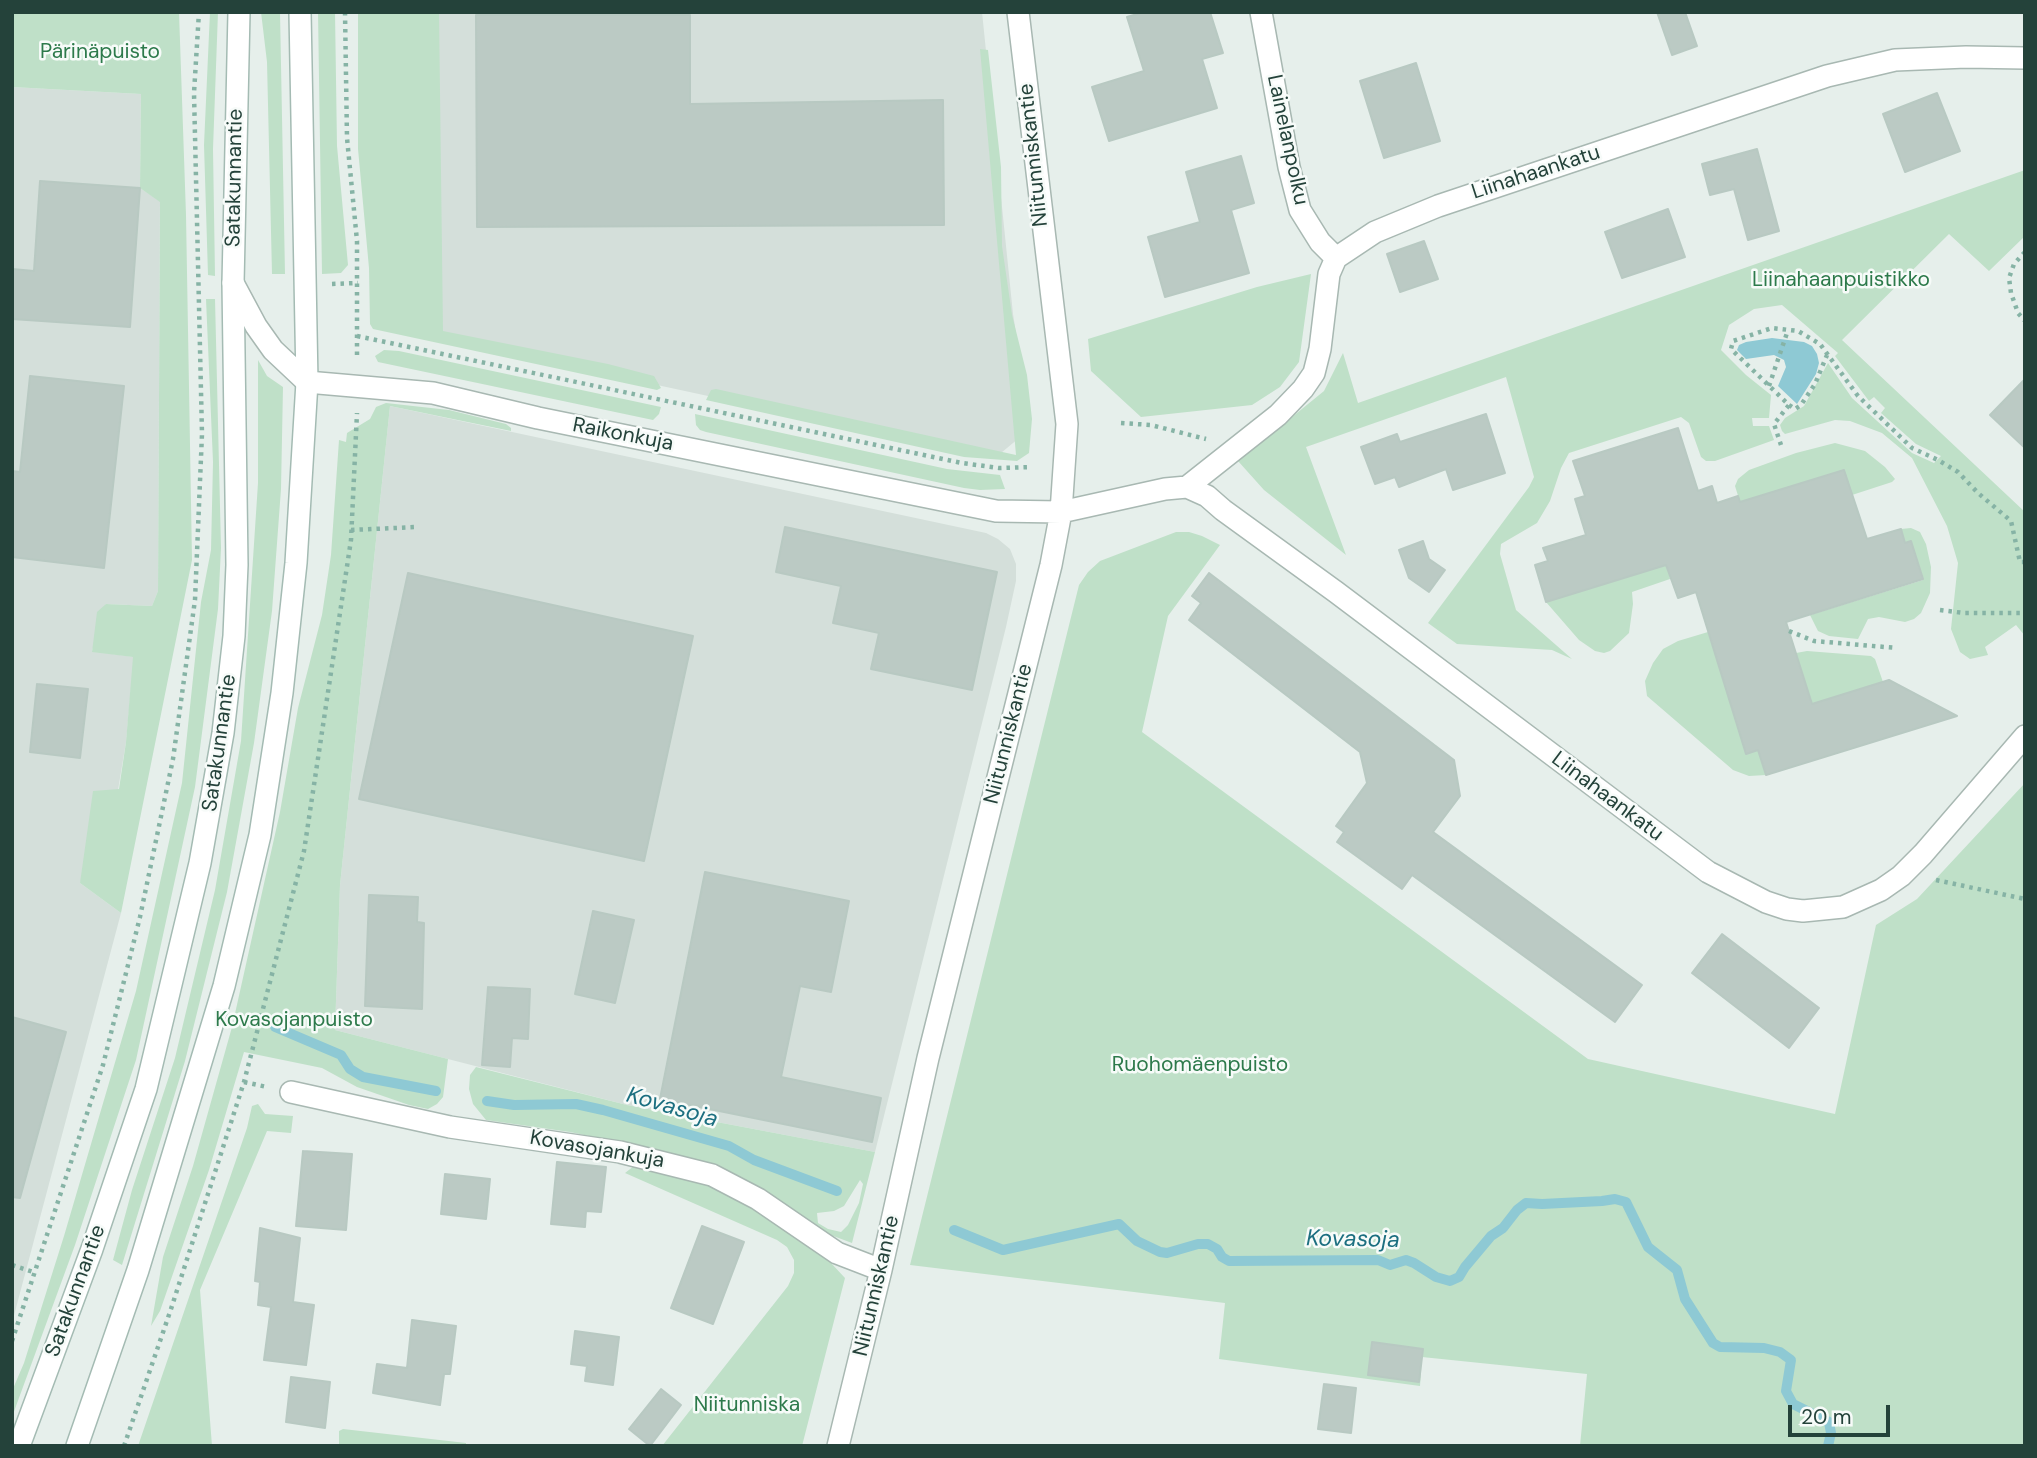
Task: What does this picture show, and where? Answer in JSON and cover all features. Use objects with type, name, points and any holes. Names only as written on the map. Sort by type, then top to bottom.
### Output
[{"type":"street","name":"Satakunnantie","points":[[19,1446],[92,1249],[146,1089],[173,983],[213,802],[232,650],[237,565],[233,283],[239,12]]},
{"type":"street","points":[[77,1446],[138,1270],[197,1080],[224,986],[260,835],[288,652],[307,382],[300,12]]},
{"type":"street","name":"Niitunniskantie","points":[[838,1446],[881,1270],[928,1058],[1051,565],[1061,512],[1067,425],[1017,12]]},
{"type":"street","name":"Lainelanpolku","points":[[1261,12],[1289,167],[1300,210],[1320,242],[1336,258]]},
{"type":"street","name":"Liinahaankatu","points":[[1336,258],[1375,232],[1438,206],[1827,76],[1895,60],[2025,58]]},
{"type":"street","points":[[1061,512],[1166,489],[1187,487],[1278,415],[1314,373],[1320,349],[1329,274],[1336,258]]},
{"type":"street","points":[[233,283],[256,326],[273,350],[307,382]]},
{"type":"street","name":"Raikonkuja","points":[[307,382],[433,393],[537,418],[996,511],[1061,512]]},
{"type":"street","name":"Liinahaankatu","points":[[1187,487],[1207,496],[1708,872],[1776,905],[1803,911],[1821,911],[1843,907],[1881,890],[1901,876],[1923,854],[2025,736]]},
{"type":"street","name":"Kovasojankuja","points":[[291,1092],[450,1126],[620,1152],[712,1175],[758,1199],[837,1253],[881,1270]]},
{"type":"path","points":[[12,1341],[103,1065],[140,917],[173,759],[195,600],[202,434],[194,93],[198,12]]},
{"type":"path","points":[[345,12],[347,138],[357,241],[358,353]]},
{"type":"path","points":[[2025,252],[2014,264],[2009,278],[2018,313],[2025,321]]},
{"type":"path","points":[[1827,355],[1815,384],[1801,405],[1795,409],[1731,349],[1733,341],[1772,328],[1798,331],[1819,344],[1858,396],[1912,448],[1958,472],[2011,521],[2020,562],[2025,562]]},
{"type":"path","points":[[1769,386],[1788,330]]},
{"type":"path","points":[[357,336],[962,463],[999,468],[1031,467]]},
{"type":"path","points":[[1781,445],[1774,424],[1789,405]]},
{"type":"path","points":[[124,1446],[244,1082],[304,851],[343,595],[351,530],[358,414]]},
{"type":"path","points":[[1121,422],[1192,434],[1216,443]]},
{"type":"path","points":[[351,530],[416,527]]},
{"type":"path","points":[[1940,610],[1964,613],[2025,613]]},
{"type":"path","points":[[1789,631],[1814,641],[1897,648]]},
{"type":"path","points":[[1932,879],[2025,899]]},
{"type":"path","points":[[12,1265],[36,1273]]},
{"type":"shaded area","points":[[407,12],[982,12],[1013,314],[1031,428],[995,458],[398,329]]},
{"type":"shaded area","points":[[12,87],[141,94],[140,188],[160,201],[158,591],[152,606],[106,604],[92,651],[134,657],[126,742],[118,790],[80,883],[121,913],[12,1323]]},
{"type":"shaded area","points":[[390,406],[986,533],[1010,549],[1016,564],[1016,581],[1006,627],[875,1152],[627,1105],[335,1030],[340,885]]},
{"type":"green space","name":"Pärinäpuisto","points":[[12,12],[179,12],[186,215],[192,560],[121,913],[80,883],[93,791],[119,789],[133,657],[92,652],[97,612],[106,604],[152,606],[158,591],[160,202],[140,188],[141,94],[12,87]]},
{"type":"green space","points":[[210,12],[218,12],[213,149],[215,276],[208,275],[204,145]]},
{"type":"green space","points":[[261,12],[280,12],[285,274],[272,274],[267,62]]},
{"type":"green space","points":[[318,12],[335,12],[337,146],[348,265],[341,273],[322,274]]},
{"type":"green space","points":[[358,12],[439,12],[443,331],[608,364],[654,376],[661,388],[657,390],[373,329],[370,324],[369,268],[358,149]]},
{"type":"green space","points":[[980,49],[988,50],[1001,167],[1002,246],[1012,315],[1027,375],[1032,419],[1029,453],[1017,461],[964,457],[706,400],[711,390],[716,389],[1016,455]]},
{"type":"green space","name":"Liinahaanpuistikko","points":[[2025,170],[2025,236],[1989,271],[1949,234],[1842,340],[2025,512],[2025,636],[2016,625],[1985,647],[1988,655],[1970,659],[1960,652],[1951,629],[1958,563],[1947,526],[1912,458],[1882,433],[1850,421],[1835,420],[1785,434],[1782,431],[1780,425],[1785,418],[1804,406],[1828,363],[1852,398],[1912,453],[1934,463],[1941,456],[1916,444],[1881,413],[1885,408],[1874,397],[1869,401],[1835,356],[1838,353],[1782,305],[1754,309],[1729,325],[1721,350],[1771,395],[1769,418],[1752,418],[1753,426],[1769,426],[1774,440],[1715,461],[1706,461],[1701,457],[1689,423],[1681,417],[1569,453],[1550,501],[1537,523],[1501,544],[1500,554],[1516,610],[1572,659],[1552,650],[1457,644],[1428,623],[1534,477],[1506,377],[1306,447],[1346,555],[1264,490],[1238,461],[1324,391],[1343,353],[1358,403]]},
{"type":"green space","points":[[1311,274],[1299,362],[1280,387],[1252,405],[1141,417],[1091,371],[1088,339],[1257,287]]},
{"type":"green space","points":[[206,299],[215,299],[221,548],[218,609],[195,787],[136,1060],[75,1245],[12,1417],[12,1391],[24,1363],[64,1236],[136,991],[182,783],[201,602],[211,550],[213,462]]},
{"type":"green space","points":[[384,350],[661,407],[653,420],[378,362],[375,356]]},
{"type":"green space","points":[[258,360],[267,376],[283,387],[281,489],[272,611],[254,743],[227,892],[185,1061],[122,1265],[113,1260],[132,1190],[175,1058],[215,890],[241,741],[258,483]]},
{"type":"green space","name":"Kovasojanpuisto","points":[[386,403],[449,410],[506,424],[511,428],[511,431],[390,406],[340,885],[335,1030],[448,1059],[443,1097],[428,1109],[409,1105],[357,1087],[322,1068],[244,1052],[209,1170],[160,1311],[151,1326],[163,1257],[193,1166],[232,1027],[280,812],[298,708],[322,615],[331,555],[339,440],[346,442],[347,433],[370,419],[376,407]]},
{"type":"green space","points":[[695,414],[947,469],[1000,475],[1005,489],[964,488],[706,432],[696,425]]},
{"type":"green space","points":[[1835,443],[1865,451],[1895,479],[1852,495],[1844,470],[1740,502],[1735,486],[1738,479],[1749,470],[1796,453]]},
{"type":"green space","points":[[1911,528],[1920,532],[1926,544],[1931,567],[1930,593],[1921,613],[1905,622],[1879,617],[1868,619],[1858,639],[1829,636],[1818,631],[1810,615],[1923,580],[1911,541],[1905,543],[1901,529]]},
{"type":"green space","name":"Ruohomäenpuisto","points":[[1176,532],[1189,532],[1220,545],[1168,616],[1142,732],[1588,1059],[1835,1114],[1876,925],[1917,899],[2025,783],[2025,1446],[1580,1446],[1587,1374],[1422,1357],[1420,1386],[1219,1359],[1225,1303],[910,1265],[1079,585],[1100,561]]},
{"type":"green space","points":[[1668,564],[1670,579],[1632,592],[1629,633],[1610,651],[1604,653],[1595,651],[1579,640],[1546,602]]},
{"type":"green space","points":[[1708,632],[1746,753],[1758,750],[1766,775],[1749,776],[1733,770],[1647,696],[1645,681],[1663,649],[1678,641]]},
{"type":"green space","points":[[1807,651],[1871,656],[1875,659],[1883,682],[1812,704],[1796,653]]},
{"type":"green space","points":[[476,1067],[627,1105],[875,1152],[852,1243],[828,1234],[736,1180],[627,1144],[570,1132],[486,1120],[473,1104],[469,1089],[470,1075]],"holes":[[[860,1180],[863,1184],[859,1203],[848,1225],[841,1232],[818,1223],[817,1213],[834,1211],[844,1206]]]},
{"type":"green space","points":[[258,1104],[265,1114],[293,1116],[291,1133],[267,1131],[200,1290],[212,1446],[138,1446],[247,1128],[252,1106]]},
{"type":"green space","name":"Niitunniska","points":[[634,1166],[723,1191],[776,1222],[831,1263],[845,1278],[802,1446],[662,1446],[788,1286],[794,1273],[794,1260],[787,1247],[777,1240],[625,1173]]},
{"type":"green space","points":[[343,1429],[466,1443],[466,1446],[339,1446],[339,1431]]},
{"type":"water","points":[[1772,338],[1804,342],[1812,346],[1817,354],[1819,363],[1816,374],[1797,404],[1778,386],[1786,367],[1784,360],[1774,355],[1746,359],[1737,350],[1739,345],[1746,342]]},
{"type":"building","points":[[1144,12],[1210,12],[1223,53],[1202,59],[1217,108],[1109,141],[1092,87],[1144,71],[1127,17]]},
{"type":"building","points":[[1657,12],[1685,12],[1697,46],[1672,55]]},
{"type":"building","points":[[476,15],[690,15],[690,104],[943,100],[944,225],[477,227]]},
{"type":"building","points":[[1416,63],[1440,141],[1384,158],[1360,81]]},
{"type":"building","points":[[1937,93],[1960,151],[1905,172],[1883,114]]},
{"type":"building","points":[[1757,149],[1779,231],[1748,240],[1734,189],[1710,195],[1702,164]]},
{"type":"building","points":[[1241,156],[1254,203],[1231,210],[1249,273],[1165,297],[1148,237],[1200,222],[1186,172]]},
{"type":"building","points":[[40,181],[140,188],[130,327],[12,319],[12,269],[34,271]]},
{"type":"building","points":[[1668,209],[1685,257],[1622,278],[1605,232]]},
{"type":"building","points":[[1424,241],[1438,279],[1400,292],[1387,254]]},
{"type":"building","points":[[30,376],[124,386],[104,568],[12,557],[12,471],[20,472]]},
{"type":"building","points":[[2025,379],[2025,448],[1990,415]]},
{"type":"building","points":[[1486,414],[1505,473],[1453,490],[1446,469],[1399,487],[1395,477],[1375,484],[1361,447],[1397,434],[1400,442]]},
{"type":"building","points":[[1678,428],[1698,491],[1712,486],[1717,503],[1738,496],[1740,502],[1844,470],[1867,539],[1901,529],[1905,543],[1911,541],[1923,579],[1786,622],[1812,704],[1889,680],[1957,716],[1766,775],[1758,750],[1746,754],[1696,592],[1678,598],[1666,565],[1546,602],[1535,565],[1548,561],[1543,548],[1586,535],[1575,499],[1585,496],[1573,461]]},
{"type":"building","points":[[785,527],[997,572],[972,690],[871,669],[879,633],[833,623],[841,586],[776,572]]},
{"type":"building","points":[[1423,541],[1429,559],[1445,570],[1429,592],[1409,578],[1399,550]]},
{"type":"building","points":[[408,573],[693,636],[644,861],[359,799]]},
{"type":"building","points":[[1209,573],[1454,760],[1460,796],[1433,832],[1642,985],[1615,1022],[1412,875],[1402,889],[1337,842],[1344,832],[1336,826],[1367,783],[1360,752],[1189,620],[1201,603],[1192,596]]},
{"type":"building","points":[[37,684],[88,689],[80,758],[30,752]]},
{"type":"building","points":[[705,872],[849,901],[831,992],[800,986],[781,1077],[881,1098],[872,1142],[660,1099]]},
{"type":"building","points":[[369,895],[418,897],[417,922],[424,923],[422,1009],[365,1006]]},
{"type":"building","points":[[593,911],[634,920],[615,1003],[575,994]]},
{"type":"building","points":[[1722,934],[1819,1008],[1789,1048],[1692,973]]},
{"type":"building","points":[[488,987],[530,989],[528,1039],[512,1038],[510,1067],[482,1065]]},
{"type":"building","points":[[12,1017],[66,1032],[20,1198],[12,1197]]},
{"type":"building","points":[[303,1151],[352,1154],[346,1230],[296,1226]]},
{"type":"building","points":[[557,1162],[606,1167],[601,1212],[586,1211],[585,1227],[551,1224]]},
{"type":"building","points":[[445,1174],[490,1179],[486,1219],[441,1214]]},
{"type":"building","points":[[702,1226],[744,1242],[713,1324],[671,1308]]},
{"type":"building","points":[[260,1228],[300,1238],[293,1302],[314,1305],[306,1365],[264,1360],[271,1307],[258,1305],[260,1282],[255,1281]]},
{"type":"building","points":[[412,1320],[456,1326],[450,1374],[444,1374],[440,1405],[373,1393],[377,1364],[407,1368]]},
{"type":"building","points":[[575,1331],[619,1337],[613,1385],[585,1381],[587,1366],[571,1364]]},
{"type":"building","points":[[1372,1342],[1423,1349],[1419,1382],[1368,1375]]},
{"type":"building","points":[[291,1377],[330,1382],[325,1428],[286,1422]]},
{"type":"building","points":[[1324,1384],[1356,1388],[1351,1433],[1318,1429]]},
{"type":"building","points":[[661,1389],[681,1405],[650,1446],[629,1429]]},
{"type":"waterway","name":"Kovasoja","points":[[275,1027],[341,1055],[350,1069],[363,1077],[436,1091]]},
{"type":"waterway","name":"Kovasoja","points":[[487,1101],[514,1105],[576,1104],[603,1110],[729,1146],[754,1160],[837,1191]]},
{"type":"waterway","name":"Kovasoja","points":[[954,1230],[1003,1250],[1119,1224],[1137,1241],[1160,1252],[1167,1253],[1198,1244],[1208,1244],[1229,1261],[1378,1260],[1390,1265],[1406,1260],[1436,1277],[1450,1281],[1459,1277],[1491,1236],[1503,1228],[1526,1203],[1615,1199],[1626,1202],[1648,1247],[1677,1270],[1685,1299],[1713,1343],[1720,1347],[1764,1348],[1780,1352],[1791,1360],[1786,1391],[1793,1404],[1829,1422],[1831,1433],[1828,1446]]}]
